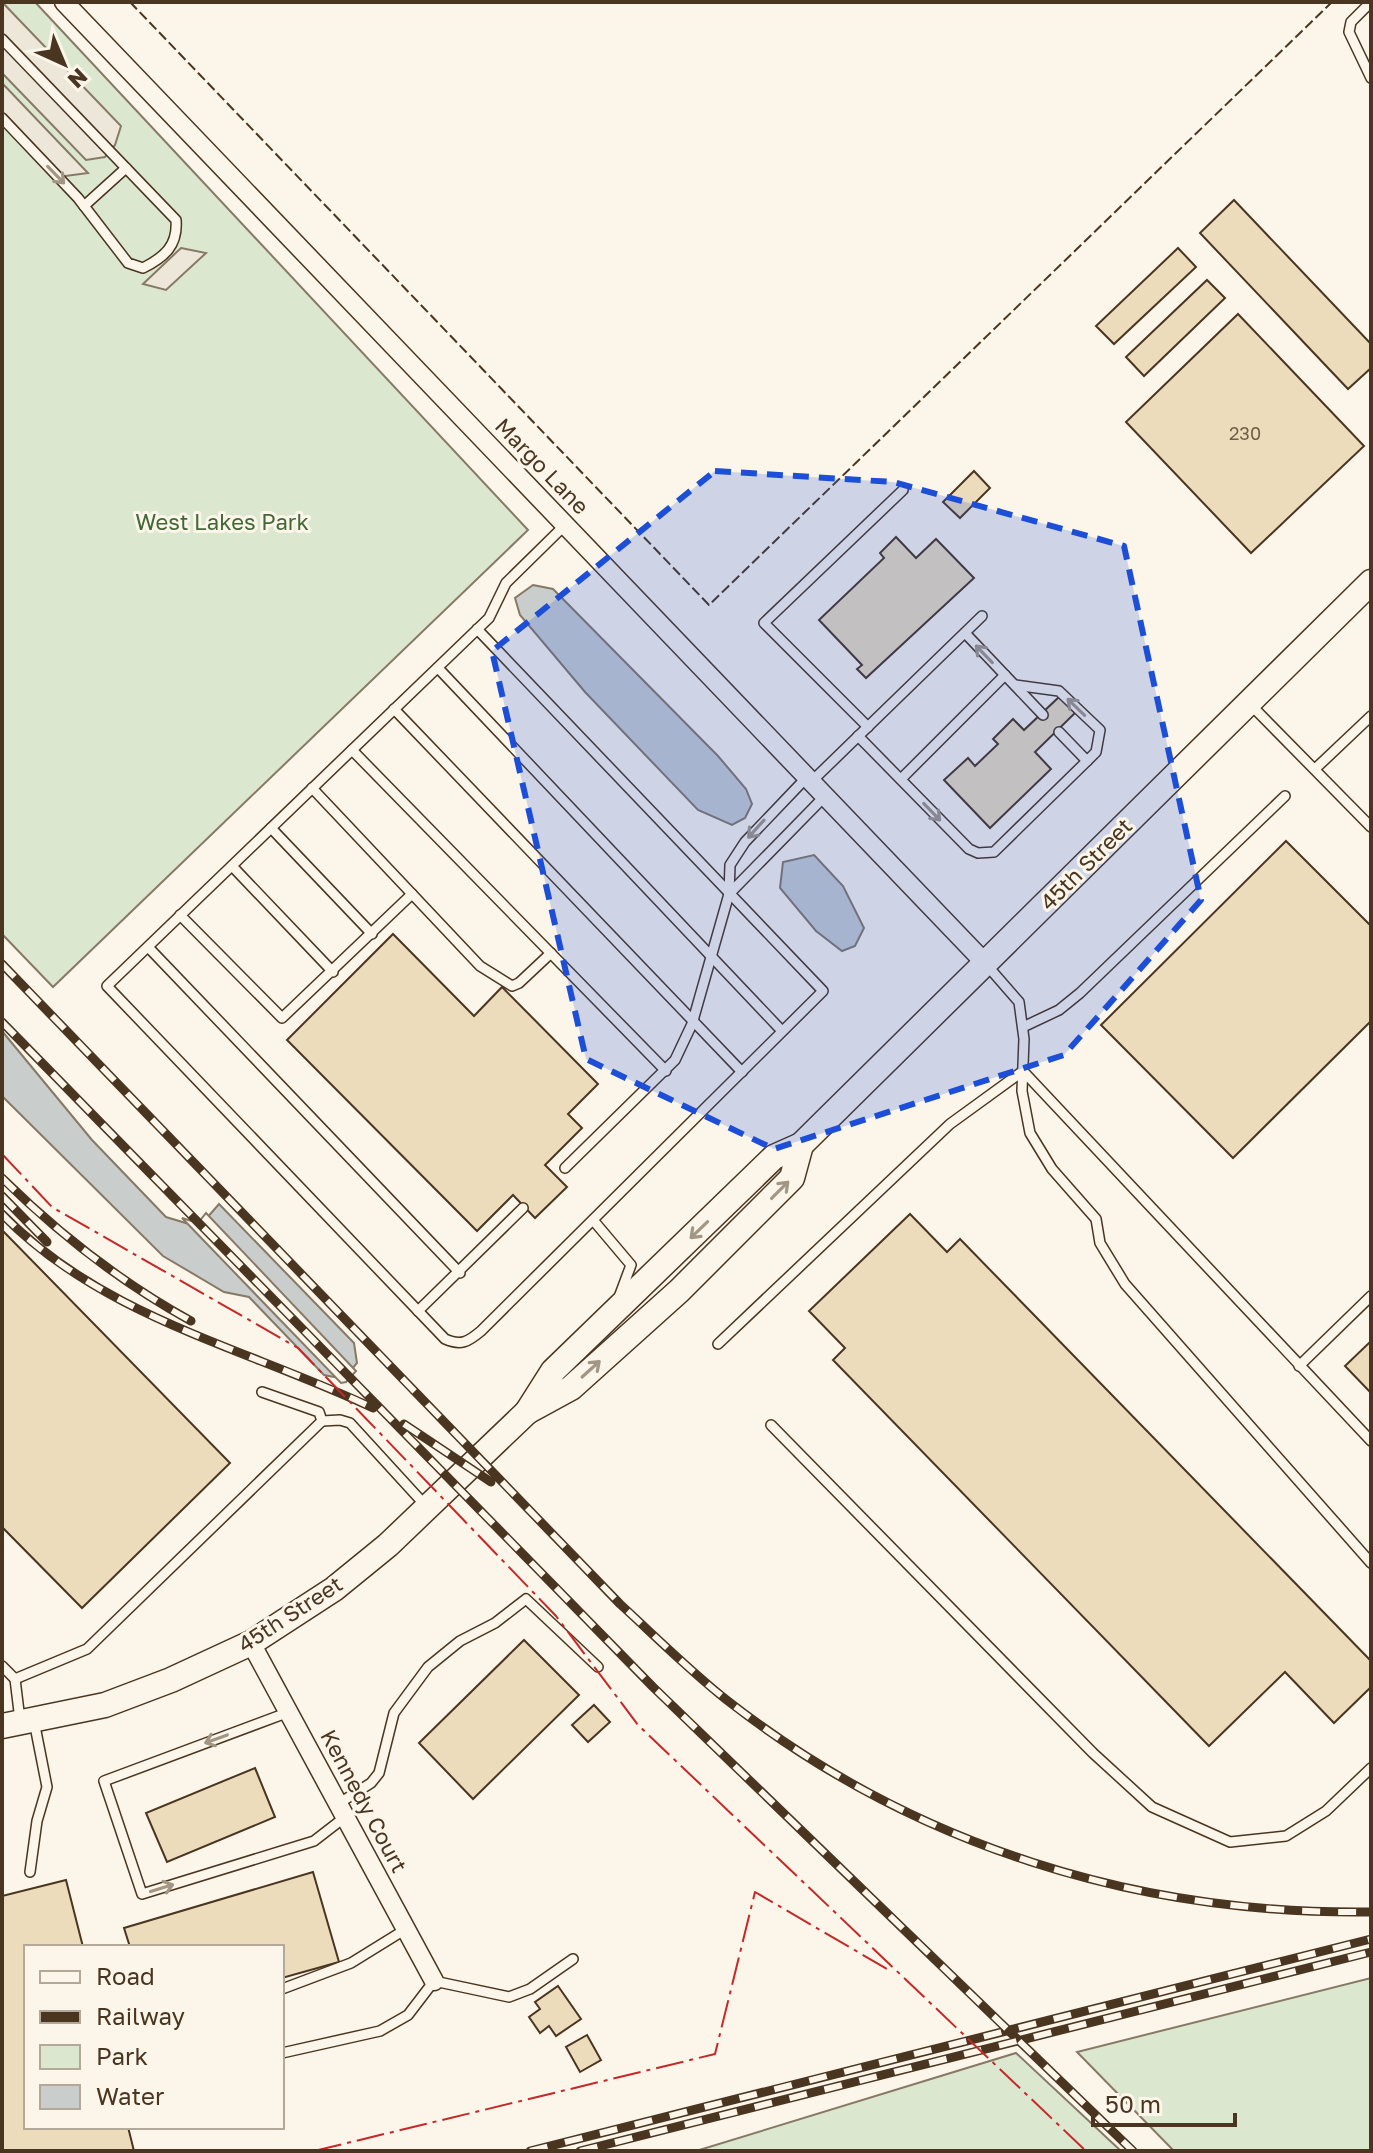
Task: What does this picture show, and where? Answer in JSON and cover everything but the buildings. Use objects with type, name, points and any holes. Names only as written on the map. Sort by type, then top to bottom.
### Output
[{"type":"main road","name":"45th Street","points":[[19,1723],[105,1705],[171,1680],[251,1643],[334,1589],[388,1545],[527,1412],[553,1371],[774,1157],[801,1145],[1371,582]]},
{"type":"main road","name":"45th Street","points":[[527,1412],[571,1388],[679,1291],[792,1178],[801,1145]]},
{"type":"street","name":"Margo Lane","points":[[64,2],[985,963]]},
{"type":"street","name":"Kennedy Court","points":[[251,1643],[434,1981]]},
{"type":"lane","points":[[1369,75],[1349,32],[1351,22],[1371,2]]},
{"type":"lane","points":[[2,39],[176,220],[177,235],[170,250],[143,268],[128,263],[84,206],[2,118]]},
{"type":"lane","points":[[84,206],[126,168]]},
{"type":"lane","points":[[868,727],[764,623],[903,490]]},
{"type":"lane","points":[[477,629],[823,991],[468,1342],[457,1344],[445,1339],[107,986],[438,668],[477,629],[489,618],[506,583],[565,525]]},
{"type":"lane","points":[[565,1168],[666,1071],[692,1024],[729,894],[730,865],[745,842],[982,616]]},
{"type":"lane","points":[[965,633],[1043,715]]},
{"type":"lane","points":[[438,668],[782,1031]]},
{"type":"lane","points":[[901,779],[1005,675]]},
{"type":"lane","points":[[858,736],[969,849],[994,852],[1096,752],[1100,730],[1059,691],[1015,685]]},
{"type":"lane","points":[[1249,703],[1371,827]]},
{"type":"lane","points":[[394,709],[692,1024],[742,1072]]},
{"type":"lane","points":[[1315,769],[1371,716]]},
{"type":"lane","points":[[1059,732],[1087,761]]},
{"type":"lane","points":[[352,750],[666,1071]]},
{"type":"lane","points":[[312,788],[480,966],[512,986],[551,953]]},
{"type":"lane","points":[[729,894],[825,796]]},
{"type":"lane","points":[[1023,1027],[1059,1010],[1080,993],[1285,796]]},
{"type":"lane","points":[[271,828],[372,934]]},
{"type":"lane","points":[[232,866],[333,972]]},
{"type":"lane","points":[[180,915],[282,1018],[412,894]]},
{"type":"lane","points":[[148,947],[460,1273]]},
{"type":"lane","points":[[985,963],[1019,1002],[1023,1027],[1022,1091],[1030,1133],[1052,1169],[1096,1219],[1100,1243],[1125,1284],[1371,1563]]},
{"type":"lane","points":[[718,1344],[950,1124],[1023,1071]]},
{"type":"lane","points":[[1023,1071],[1371,1441]]},
{"type":"lane","points":[[418,1311],[523,1208]]},
{"type":"lane","points":[[593,1220],[631,1265],[610,1316]]},
{"type":"lane","points":[[1299,1366],[1371,1296]]},
{"type":"lane","points":[[262,1392],[319,1412],[322,1421]]},
{"type":"lane","points":[[15,1679],[87,1649],[322,1421],[350,1423],[427,1508]]},
{"type":"lane","points":[[771,1425],[1093,1753],[1152,1807],[1230,1842],[1286,1836],[1326,1811],[1371,1768]]},
{"type":"lane","points":[[289,1712],[104,1781],[142,1894],[314,1841],[379,1773],[394,1713],[428,1667],[526,1599],[598,1667]]},
{"type":"lane","points":[[2,1666],[15,1679],[19,1723],[47,1787],[37,1821],[30,1872]]},
{"type":"lane","points":[[284,1988],[351,1963],[406,1929]]},
{"type":"lane","points":[[284,2053],[380,2031],[408,2015],[434,1981],[509,1997],[530,1989],[573,1959]]},
{"type":"highlighted area","points":[[715,471],[893,482],[1124,546],[1201,900],[1064,1055],[774,1149],[586,1059],[492,651]]},
{"type":"green space","name":"West Lakes Park","points":[[2,2],[35,2],[528,530],[53,987],[2,934]]},
{"type":"green space","points":[[1371,1978],[1371,2151],[1174,2151],[1077,2052]]},
{"type":"green space","points":[[1016,2053],[1121,2151],[696,2151]]},
{"type":"shaded area","points":[[2,2],[121,126],[115,145],[105,157],[86,160],[2,73]]},
{"type":"shaded area","points":[[2,83],[88,173],[58,177],[2,118]]},
{"type":"shaded area","points":[[181,248],[206,253],[166,290],[143,284]]},
{"type":"water","points":[[533,585],[553,589],[718,756],[746,789],[752,804],[745,818],[732,825],[698,810],[585,692],[520,615],[515,598]]},
{"type":"water","points":[[814,855],[843,886],[864,928],[855,946],[842,951],[816,931],[780,888],[783,862]]},
{"type":"water","points":[[2,1031],[92,1140],[166,1217],[199,1227],[219,1204],[354,1343],[357,1363],[344,1379],[324,1375],[249,1297],[224,1292],[163,1256],[2,1096]]},
{"type":"pier","points":[[206,1213],[356,1371],[346,1382],[341,1383],[182,1218],[198,1223]]},
{"type":"railway","points":[[2,964],[620,1604],[714,1690],[799,1752],[874,1796],[951,1832],[1032,1862],[1114,1885],[1198,1901],[1284,1910],[1371,1912]]},
{"type":"railway","points":[[2,1022],[653,1687],[1133,2151]]},
{"type":"railway","points":[[2,1178],[92,1256],[191,1321]]},
{"type":"railway","points":[[2,1196],[47,1242]]},
{"type":"railway","points":[[2,1214],[41,1249],[84,1279],[130,1305],[373,1408]]},
{"type":"railway","points":[[404,1424],[491,1482]]},
{"type":"railway","points":[[530,2151],[1371,1939]]},
{"type":"railway","points":[[580,2151],[1371,1952]]},
{"type":"fence","points":[[130,2],[709,605],[1332,2]]},
{"type":"power","points":[[2,1154],[52,1207],[298,1348],[556,1616],[638,1725],[1086,2151]]},
{"type":"power","points":[[314,2151],[715,2054],[755,1892],[887,1969]]}]
